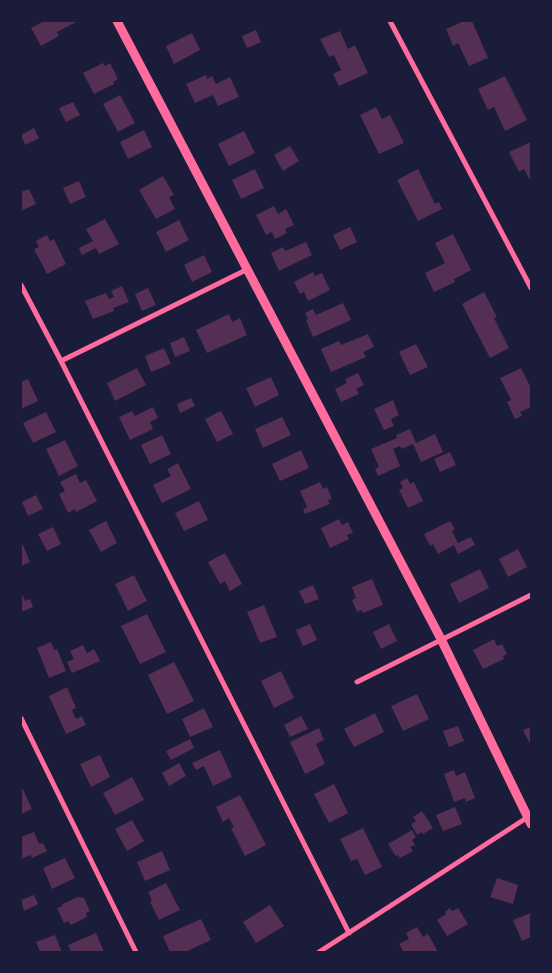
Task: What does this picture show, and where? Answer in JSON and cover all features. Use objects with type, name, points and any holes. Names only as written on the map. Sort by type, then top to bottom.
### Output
[{"type":"street","points":[[117,21],[441,638],[529,821],[319,952]]},
{"type":"street","points":[[390,21],[531,288]]},
{"type":"street","points":[[61,361],[248,269]]},
{"type":"street","points":[[21,284],[349,933]]},
{"type":"street","points":[[358,682],[441,638],[531,594]]},
{"type":"street","points":[[21,718],[136,952]]},
{"type":"building","points":[[44,21],[78,21],[57,32],[59,36],[41,46],[31,28]]},
{"type":"building","points":[[464,21],[472,21],[488,58],[469,66],[458,43],[453,46],[446,29]]},
{"type":"building","points":[[256,30],[261,42],[247,48],[242,36]]},
{"type":"building","points":[[340,31],[348,49],[355,45],[368,73],[339,86],[333,74],[341,70],[334,55],[329,57],[320,39]]},
{"type":"building","points":[[192,33],[200,50],[174,64],[166,46]]},
{"type":"building","points":[[103,63],[105,66],[110,63],[118,79],[113,82],[114,84],[94,94],[83,73]]},
{"type":"building","points":[[206,75],[207,79],[212,76],[216,84],[230,77],[239,97],[218,106],[213,95],[195,103],[186,84]]},
{"type":"building","points":[[505,76],[527,120],[505,131],[494,107],[488,110],[478,89]]},
{"type":"building","points":[[120,95],[135,123],[118,132],[103,104]]},
{"type":"building","points":[[73,102],[80,115],[66,122],[59,108]]},
{"type":"building","points":[[376,107],[382,119],[390,115],[404,143],[379,154],[360,115]]},
{"type":"building","points":[[34,128],[39,138],[25,145],[21,135]]},
{"type":"building","points":[[144,130],[152,147],[128,159],[120,142]]},
{"type":"building","points":[[244,131],[255,153],[229,166],[218,144]]},
{"type":"building","points":[[531,142],[531,182],[524,169],[519,172],[509,152]]},
{"type":"building","points":[[290,146],[299,161],[283,171],[274,155]]},
{"type":"building","points":[[255,169],[264,188],[241,199],[232,180]]},
{"type":"building","points":[[418,169],[435,204],[439,202],[442,209],[418,221],[397,180]]},
{"type":"building","points":[[163,176],[174,195],[169,197],[175,209],[156,219],[139,190]]},
{"type":"building","points":[[79,181],[86,197],[70,204],[63,188]]},
{"type":"building","points":[[29,189],[36,204],[21,211],[21,192]]},
{"type":"building","points":[[274,206],[278,214],[286,209],[294,225],[285,229],[287,233],[275,239],[272,232],[266,235],[256,215]]},
{"type":"building","points":[[105,219],[119,244],[99,254],[96,248],[82,255],[79,248],[93,241],[86,229]]},
{"type":"building","points":[[179,220],[189,240],[166,252],[156,232]]},
{"type":"building","points":[[350,227],[357,242],[340,250],[333,235]]},
{"type":"building","points":[[453,234],[471,270],[454,279],[455,282],[434,292],[425,273],[445,263],[435,243]]},
{"type":"building","points":[[47,235],[50,241],[54,239],[66,264],[47,274],[34,249],[39,247],[36,241]]},
{"type":"building","points":[[306,242],[312,255],[279,271],[271,253],[283,247],[285,251]]},
{"type":"building","points":[[204,255],[212,272],[192,282],[184,265]]},
{"type":"building","points":[[313,272],[315,276],[322,273],[330,290],[308,301],[304,292],[300,294],[294,282]]},
{"type":"building","points":[[122,286],[129,302],[113,308],[114,311],[93,319],[85,301],[106,293],[109,299],[114,297],[111,291]]},
{"type":"building","points":[[148,288],[156,305],[142,311],[135,294]]},
{"type":"building","points":[[484,292],[497,317],[494,318],[509,348],[490,358],[462,304]]},
{"type":"building","points":[[343,303],[351,320],[313,337],[305,313],[313,309],[316,315]]},
{"type":"building","points":[[229,314],[232,322],[240,318],[247,335],[207,353],[196,330]]},
{"type":"building","points":[[368,334],[374,347],[363,352],[366,357],[331,372],[321,349],[339,341],[341,345]]},
{"type":"building","points":[[184,337],[190,351],[175,357],[170,343]]},
{"type":"building","points":[[416,344],[428,367],[410,375],[399,352]]},
{"type":"building","points":[[164,348],[171,364],[151,372],[145,356]]},
{"type":"building","points":[[137,368],[146,385],[115,401],[107,383]]},
{"type":"building","points":[[521,368],[531,388],[531,407],[520,412],[522,416],[515,419],[507,402],[511,400],[500,378]]},
{"type":"building","points":[[358,373],[364,385],[356,389],[359,394],[341,402],[335,389],[347,383],[345,379]]},
{"type":"building","points":[[271,377],[279,395],[255,407],[246,388]]},
{"type":"building","points":[[28,379],[38,401],[21,409],[21,382]]},
{"type":"building","points":[[191,398],[195,406],[180,413],[177,404]]},
{"type":"building","points":[[393,400],[399,415],[391,419],[394,426],[384,430],[374,409]]},
{"type":"building","points":[[153,407],[158,418],[150,422],[153,429],[130,440],[119,417],[132,411],[135,416]]},
{"type":"building","points":[[221,411],[233,434],[217,442],[205,419]]},
{"type":"building","points":[[46,412],[56,432],[33,443],[23,423]]},
{"type":"building","points":[[282,417],[291,435],[263,448],[255,429]]},
{"type":"building","points":[[410,429],[416,443],[435,434],[443,452],[421,462],[413,444],[402,449],[400,446],[393,449],[400,466],[378,476],[375,469],[379,467],[371,449],[397,438],[396,435]]},
{"type":"building","points":[[162,435],[171,454],[150,464],[141,445]]},
{"type":"building","points":[[65,440],[78,466],[59,476],[46,449]]},
{"type":"building","points":[[301,450],[309,468],[280,481],[272,464]]},
{"type":"building","points":[[450,452],[456,465],[440,472],[434,459]]},
{"type":"building","points":[[178,463],[191,489],[162,503],[153,485],[171,476],[167,469]]},
{"type":"building","points":[[76,474],[80,483],[86,480],[97,501],[76,512],[75,509],[68,513],[59,494],[65,491],[60,482]]},
{"type":"building","points":[[407,478],[410,484],[414,482],[423,501],[408,508],[399,490],[403,488],[400,482]]},
{"type":"building","points":[[320,482],[323,489],[327,487],[332,499],[328,500],[330,504],[305,514],[303,509],[307,507],[300,491]]},
{"type":"building","points":[[36,495],[43,509],[28,516],[22,502]]},
{"type":"building","points":[[199,501],[208,520],[184,531],[175,513]]},
{"type":"building","points":[[339,519],[342,525],[348,522],[353,533],[347,535],[349,539],[330,548],[321,528]]},
{"type":"building","points":[[106,521],[117,543],[101,552],[89,530]]},
{"type":"building","points":[[450,521],[455,529],[452,531],[458,543],[471,537],[475,545],[458,554],[454,545],[438,554],[433,544],[430,546],[424,534]]},
{"type":"building","points":[[53,527],[61,544],[47,551],[38,534]]},
{"type":"building","points":[[21,545],[23,545],[30,562],[21,566]]},
{"type":"building","points":[[518,549],[527,567],[508,577],[499,559]]},
{"type":"building","points":[[225,553],[242,584],[230,591],[225,581],[220,584],[208,562]]},
{"type":"building","points":[[480,569],[489,588],[459,603],[450,584]]},
{"type":"building","points":[[134,575],[147,601],[128,611],[115,584]]},
{"type":"building","points":[[372,579],[383,605],[363,613],[361,610],[357,612],[352,600],[356,598],[352,587]]},
{"type":"building","points":[[313,585],[319,599],[305,604],[299,591]]},
{"type":"building","points":[[21,592],[25,601],[30,599],[33,607],[21,612]]},
{"type":"building","points":[[264,605],[277,637],[260,643],[247,612]]},
{"type":"building","points":[[147,614],[166,652],[140,664],[121,626]]},
{"type":"building","points":[[310,624],[317,640],[303,646],[296,630]]},
{"type":"building","points":[[389,624],[397,641],[381,649],[373,632]]},
{"type":"building","points":[[494,639],[497,646],[502,644],[507,654],[503,656],[504,659],[483,669],[473,650]]},
{"type":"building","points":[[51,642],[54,650],[57,649],[66,671],[49,678],[37,648]]},
{"type":"building","points":[[83,645],[87,653],[94,649],[100,661],[72,673],[67,662],[74,659],[70,651]]},
{"type":"building","points":[[174,662],[194,701],[167,714],[148,675]]},
{"type":"building","points":[[281,671],[294,698],[274,708],[261,681]]},
{"type":"building","points":[[67,687],[76,708],[72,710],[76,719],[82,716],[86,725],[66,734],[49,696]]},
{"type":"building","points":[[417,694],[429,719],[403,731],[391,706]]},
{"type":"building","points":[[204,708],[213,727],[190,737],[182,719]]},
{"type":"building","points":[[375,713],[384,732],[354,747],[344,729]]},
{"type":"building","points":[[301,716],[308,729],[290,737],[284,725]]},
{"type":"building","points":[[458,726],[464,741],[449,747],[443,731]]},
{"type":"building","points":[[531,727],[531,746],[523,730]]},
{"type":"building","points":[[319,728],[324,740],[316,744],[325,764],[305,774],[290,742]]},
{"type":"building","points":[[190,739],[194,748],[171,760],[166,751]]},
{"type":"building","points":[[220,750],[232,777],[213,786],[204,766],[196,770],[192,763]]},
{"type":"building","points":[[100,755],[110,777],[91,787],[80,764]]},
{"type":"building","points":[[179,763],[186,776],[169,786],[162,773]]},
{"type":"building","points":[[454,770],[456,776],[465,772],[475,798],[466,802],[465,798],[454,802],[444,774]]},
{"type":"building","points":[[132,777],[144,800],[115,815],[103,793]]},
{"type":"building","points":[[334,784],[348,813],[329,823],[314,794]]},
{"type":"building","points":[[21,785],[32,809],[21,814]]},
{"type":"building","points":[[240,795],[266,845],[245,856],[231,828],[234,827],[229,818],[223,822],[216,807]]},
{"type":"building","points":[[455,807],[462,824],[443,831],[436,815]]},
{"type":"building","points":[[422,811],[433,828],[417,835],[411,824],[416,821],[413,817]]},
{"type":"building","points":[[132,820],[144,841],[127,851],[115,829]]},
{"type":"building","points":[[363,828],[382,867],[365,875],[357,859],[351,861],[340,839]]},
{"type":"building","points":[[412,830],[416,837],[412,840],[415,845],[410,847],[413,851],[400,858],[398,855],[396,856],[388,844]]},
{"type":"building","points":[[34,832],[39,844],[43,843],[47,851],[32,858],[31,855],[21,859],[21,837]]},
{"type":"building","points":[[162,851],[170,870],[145,881],[137,862]]},
{"type":"building","points":[[65,858],[75,878],[52,889],[43,868]]},
{"type":"building","points":[[497,878],[518,885],[513,904],[490,897]]},
{"type":"building","points":[[166,883],[180,910],[159,920],[150,902],[152,901],[148,892]]},
{"type":"building","points":[[34,895],[38,904],[24,911],[21,900]]},
{"type":"building","points":[[78,897],[84,898],[90,911],[86,913],[87,917],[71,925],[68,921],[64,923],[57,908]]},
{"type":"building","points":[[270,905],[284,926],[256,943],[243,922]]},
{"type":"building","points":[[450,908],[452,911],[458,908],[468,924],[447,936],[437,920],[446,914],[445,912]]},
{"type":"building","points":[[531,913],[531,937],[522,941],[513,920]]},
{"type":"building","points":[[201,919],[211,940],[185,952],[170,952],[163,936]]},
{"type":"building","points":[[417,927],[423,937],[428,934],[438,952],[427,952],[426,950],[423,952],[404,952],[399,944],[409,939],[406,933]]},
{"type":"building","points":[[96,933],[104,952],[71,952],[68,945]]},
{"type":"building","points":[[55,935],[62,952],[40,952],[36,942]]}]
